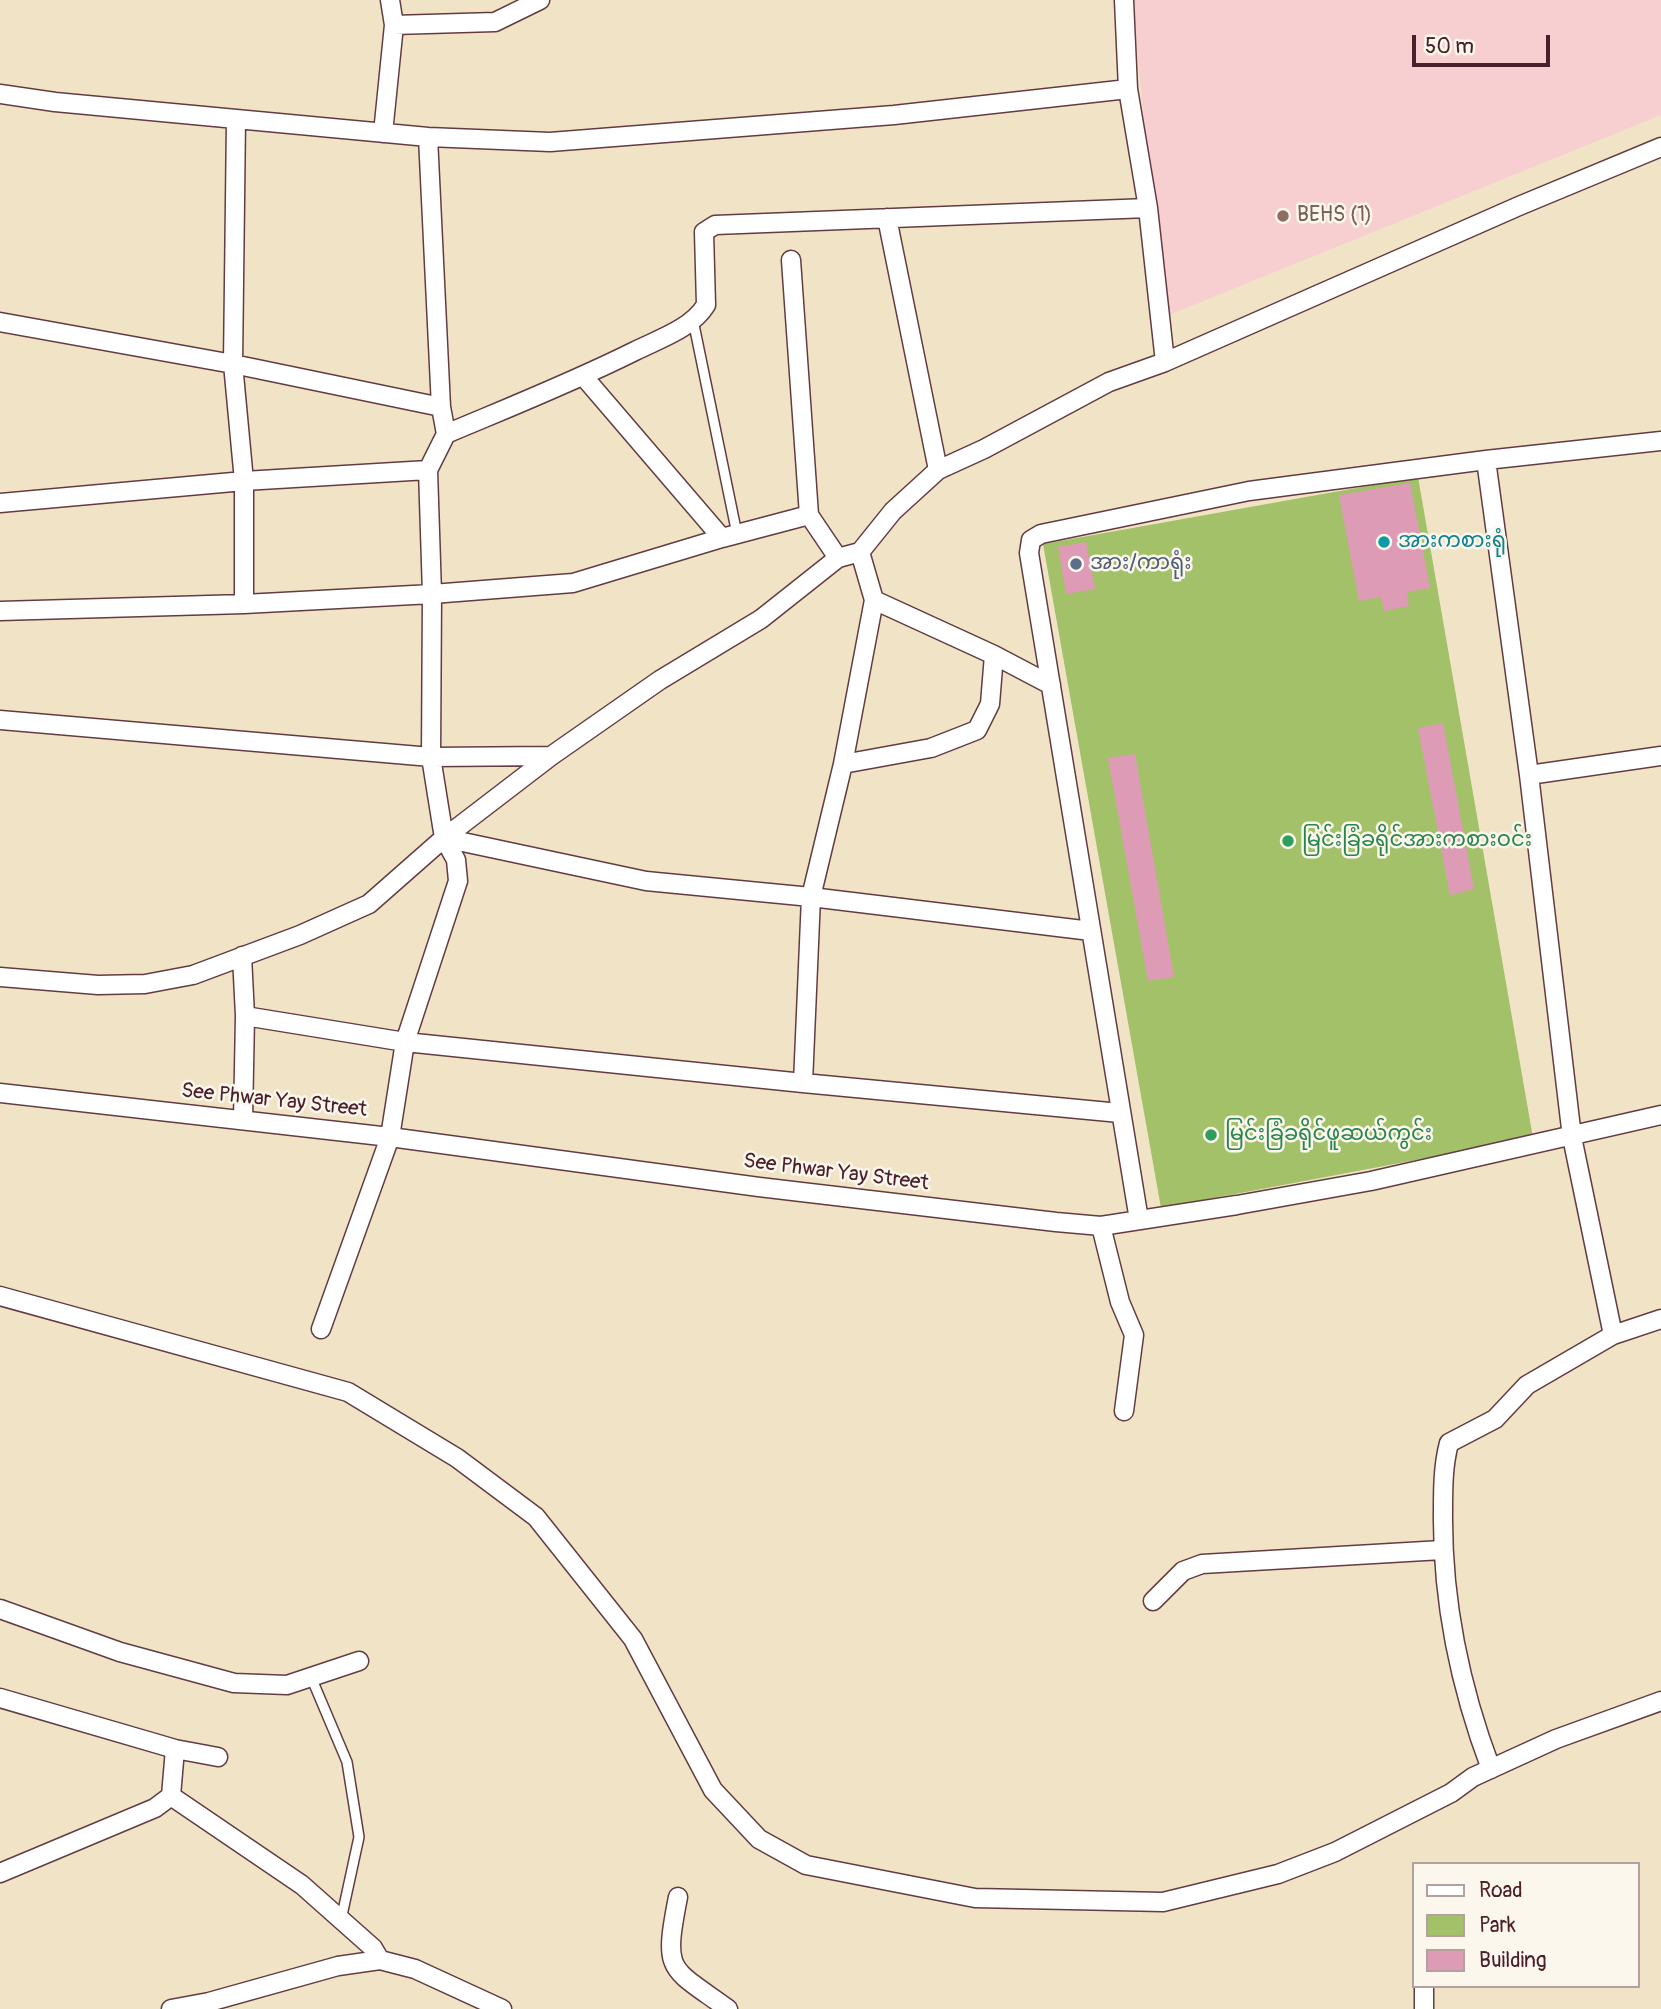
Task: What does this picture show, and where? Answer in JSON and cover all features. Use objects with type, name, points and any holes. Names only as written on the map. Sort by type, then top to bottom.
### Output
[{"type":"street","points":[[383,133],[394,25],[390,0]]},
{"type":"street","points":[[394,25],[495,22],[540,0]]},
{"type":"street","points":[[1124,0],[1128,89],[1148,208],[1165,362]]},
{"type":"street","points":[[0,94],[55,102],[428,137],[550,142],[894,115],[1128,89]]},
{"type":"street","points":[[236,119],[233,364],[244,481],[244,604]]},
{"type":"street","points":[[321,1329],[390,1137],[405,1042],[458,881],[456,860],[444,838],[431,757],[432,594],[428,470],[446,434],[441,407],[428,137]]},
{"type":"street","points":[[0,977],[98,985],[145,984],[193,975],[369,904],[444,838],[551,756],[660,680],[761,619],[838,558],[860,552],[892,511],[939,470],[985,449],[1109,382],[1165,362],[1519,206],[1661,147]]},
{"type":"street","points":[[446,434],[584,376],[682,328],[700,315],[706,305],[704,232],[715,225],[1148,208]]},
{"type":"street","points":[[887,218],[939,470]]},
{"type":"street","points":[[791,260],[809,515],[838,558]]},
{"type":"street","points":[[0,321],[233,364],[441,407]]},
{"type":"street","points":[[584,376],[730,536]]},
{"type":"street","points":[[1139,1220],[1029,553],[1031,540],[1041,534],[1249,491],[1486,460],[1661,441]]},
{"type":"street","points":[[1486,460],[1529,775],[1573,1137],[1613,1335]]},
{"type":"street","points":[[0,503],[244,481],[428,470]]},
{"type":"street","points":[[0,611],[244,604],[573,583],[809,515]]},
{"type":"street","points":[[803,1083],[811,897],[843,764],[874,600],[860,552]]},
{"type":"street","points":[[874,600],[995,655],[1051,685]]},
{"type":"street","points":[[843,764],[932,748],[977,730],[990,704],[995,655]]},
{"type":"street","points":[[0,720],[431,757],[551,756]]},
{"type":"street","points":[[1529,775],[1661,756]]},
{"type":"street","points":[[444,838],[646,881],[811,897],[1091,930]]},
{"type":"street","points":[[242,956],[245,1016],[243,1120]]},
{"type":"street","points":[[245,1016],[405,1042],[1120,1112]]},
{"type":"street","name":"See Phwar Yay Street","points":[[0,1093],[390,1137],[772,1188],[1101,1226],[1371,1181],[1661,1115]]},
{"type":"street","points":[[1101,1226],[1119,1302],[1134,1335],[1124,1411]]},
{"type":"street","points":[[0,1296],[348,1392],[457,1458],[536,1517],[633,1639],[713,1790],[759,1839],[806,1865],[975,1898],[1163,1902],[1278,1874],[1335,1852],[1451,1793],[1473,1777],[1556,1739],[1661,1700]]},
{"type":"street","points":[[1491,1769],[1474,1722],[1457,1656],[1442,1550],[1443,1466],[1449,1443],[1495,1419],[1527,1385],[1613,1335],[1661,1319]]},
{"type":"street","points":[[1153,1601],[1183,1571],[1202,1564],[1442,1550]]},
{"type":"street","points":[[0,1609],[120,1651],[234,1683],[287,1685],[359,1661]]},
{"type":"street","points":[[0,1698],[175,1749],[218,1757]]},
{"type":"street","points":[[0,1873],[155,1808],[171,1796],[175,1749]]},
{"type":"street","points":[[171,1796],[302,1885],[373,1948],[380,1960]]},
{"type":"street","points":[[678,1896],[669,1947],[676,1971],[696,1989],[728,2009]]},
{"type":"street","points":[[171,2009],[229,2003],[338,1966],[380,1960],[415,1969],[502,2009]]},
{"type":"street","points":[[1424,1988],[1424,2009]]},
{"type":"lane","points":[[693,320],[730,536]]},
{"type":"lane","points":[[311,1677],[347,1762],[359,1837],[341,1920]]},
{"type":"shaded area","name":"BEHS (1)","points":[[1132,0],[1661,0],[1661,115],[1164,317]]},
{"type":"green space","name":"မြင်းခြံခရိုင်အားကစားဝင်း","points":[[1418,477],[1533,1138],[1161,1208],[1043,544]]},
{"type":"building","name":"အားကစားရုံ","points":[[1410,483],[1430,588],[1407,592],[1409,606],[1384,611],[1381,597],[1359,601],[1339,495]]},
{"type":"building","name":"အား/ကာရုံး","points":[[1086,542],[1095,589],[1066,594],[1058,547]]},
{"type":"building","points":[[1443,723],[1474,889],[1450,895],[1418,728]]},
{"type":"building","points":[[1135,754],[1174,977],[1148,981],[1108,758]]},
{"type":"place","name":"BEHS (1)","points":[[1283,216]]},
{"type":"place","name":"အားကစားရုံ","points":[[1384,542]]},
{"type":"place","name":"အား/ကာရုံး","points":[[1076,564]]},
{"type":"place","name":"မြင်းခြံခရိုင်အားကစားဝင်း","points":[[1288,841]]},
{"type":"place","name":"မြင်းခြံခရိုင်ဖူဆယ်ကွင်း","points":[[1211,1135]]}]
